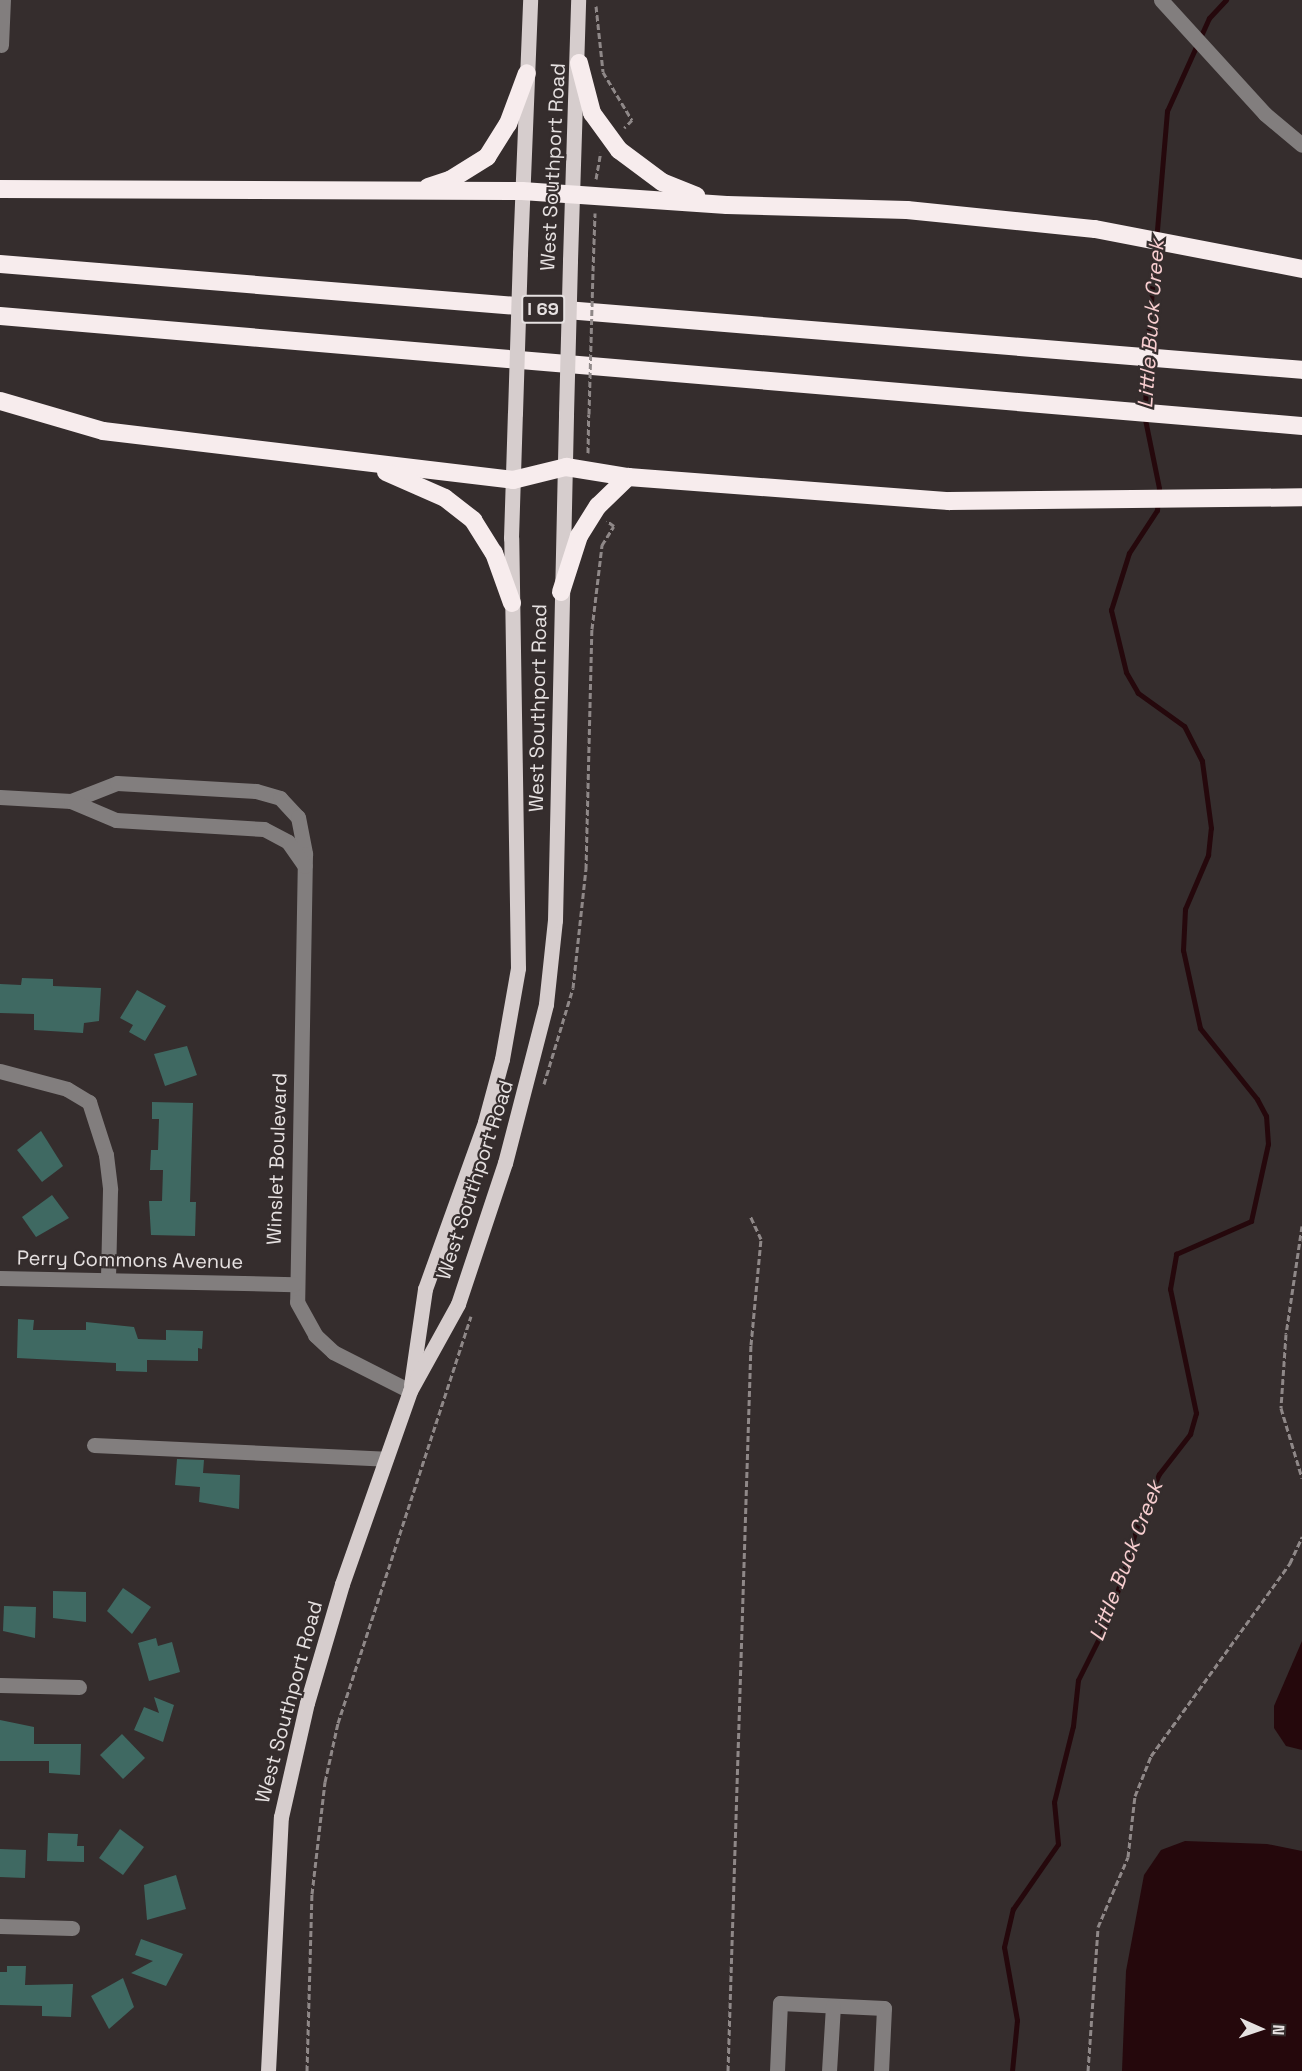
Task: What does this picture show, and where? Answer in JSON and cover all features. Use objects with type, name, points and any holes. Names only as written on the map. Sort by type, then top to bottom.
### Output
[{"type":"highway","points":[[579,63],[592,113],[619,150],[662,182],[727,205]]},
{"type":"highway","points":[[398,192],[450,180],[487,157],[508,124],[527,73]]},
{"type":"highway","points":[[0,189],[522,191],[727,205],[907,210],[1095,229],[1302,269]]},
{"type":"highway","name":"I 69","points":[[0,264],[1230,366],[1302,370]]},
{"type":"highway","points":[[0,316],[1083,410],[1302,426]]},
{"type":"highway","points":[[0,401],[103,431],[513,480],[566,466],[628,477],[950,501],[1302,497]]},
{"type":"highway","points":[[353,461],[425,487],[473,520],[494,554],[512,603]]},
{"type":"highway","points":[[561,592],[579,536],[598,506],[628,477]]},
{"type":"main road","name":"West Southport Road","points":[[410,1391],[425,1289],[485,1122],[504,1049],[518,968],[520,878],[512,603],[513,480],[530,0]]},
{"type":"main road","name":"West Southport Road","points":[[268,2071],[280,1817],[322,1649],[410,1391],[458,1304],[505,1163],[546,1004],[555,920],[570,260],[579,63],[578,0]]},
{"type":"street","points":[[1,45],[3,0]]},
{"type":"street","points":[[1161,0],[1265,114],[1302,145]]},
{"type":"street","name":"Winslet Boulevard","points":[[71,801],[117,783],[268,793],[298,817],[305,868],[294,1284],[304,1318],[333,1352],[410,1391]]},
{"type":"street","name":"Winslet Boulevard","points":[[0,797],[71,801],[116,820],[264,829],[288,842],[305,868]]},
{"type":"street","points":[[0,1071],[67,1089],[89,1102],[106,1155],[110,1190],[108,1279]]},
{"type":"street","name":"Perry Commons Avenue","points":[[0,1278],[294,1284]]},
{"type":"street","points":[[94,1445],[386,1459]]},
{"type":"street","points":[[0,1685],[79,1687]]},
{"type":"street","points":[[0,1926],[72,1928]]},
{"type":"street","points":[[777,2071],[780,2003],[884,2008],[881,2071]]},
{"type":"street","points":[[829,2071],[833,2006]]},
{"type":"path","points":[[595,0],[603,72],[632,120],[626,126]]},
{"type":"path","points":[[596,181],[601,152]]},
{"type":"path","points":[[589,449],[595,209]]},
{"type":"path","points":[[728,2071],[751,1345],[761,1239],[750,1215]]},
{"type":"path","points":[[1302,1226],[1286,1334],[1281,1408],[1302,1478]]},
{"type":"path","points":[[1088,2071],[1098,1927],[1128,1857],[1135,1796],[1151,1756],[1290,1563],[1302,1537]]},
{"type":"path","points":[[307,2071],[311,1937]]},
{"type":"shaded area","points":[[1302,1641],[1302,1750],[1286,1746],[1274,1728],[1274,1706]]},
{"type":"shaded area","points":[[1185,1841],[1267,1844],[1302,1851],[1302,2071],[1122,2071],[1126,1971],[1144,1875],[1161,1850]]},
{"type":"building","points":[[22,978],[53,979],[53,986],[101,988],[99,1021],[84,1023],[83,1033],[34,1030],[34,1014],[0,1013],[0,984],[21,985]]},
{"type":"building","points":[[137,990],[166,1006],[145,1041],[129,1032],[133,1025],[120,1018]]},
{"type":"building","points":[[187,1046],[197,1075],[165,1086],[154,1054]]},
{"type":"building","points":[[152,1102],[193,1103],[190,1202],[196,1202],[195,1236],[151,1235],[149,1201],[162,1201],[163,1170],[150,1170],[151,1150],[158,1150],[159,1119],[152,1119]]},
{"type":"building","points":[[41,1131],[63,1166],[42,1182],[17,1150]]},
{"type":"building","points":[[52,1195],[69,1218],[36,1237],[22,1217]]},
{"type":"building","points":[[18,1319],[34,1320],[33,1330],[86,1330],[86,1322],[134,1327],[138,1339],[166,1340],[166,1330],[203,1331],[202,1349],[198,1348],[198,1361],[147,1360],[147,1372],[116,1371],[116,1363],[17,1358]]},
{"type":"building","points":[[177,1459],[204,1460],[203,1473],[240,1475],[239,1509],[199,1502],[200,1487],[175,1485]]},
{"type":"building","points":[[123,1588],[151,1607],[132,1634],[107,1611]]},
{"type":"building","points":[[53,1591],[86,1592],[86,1622],[53,1618]]},
{"type":"building","points":[[4,1606],[36,1607],[35,1638],[3,1631]]},
{"type":"building","points":[[156,1638],[158,1646],[172,1642],[180,1672],[149,1681],[138,1643]]},
{"type":"building","points":[[154,1697],[174,1705],[163,1742],[134,1730],[144,1707],[159,1713]]},
{"type":"building","points":[[0,1720],[34,1727],[34,1744],[81,1744],[80,1775],[49,1773],[49,1761],[0,1761]]},
{"type":"building","points":[[122,1734],[145,1758],[123,1779],[100,1755]]},
{"type":"building","points":[[120,1829],[144,1847],[123,1875],[99,1858]]},
{"type":"building","points":[[48,1833],[78,1834],[77,1846],[84,1846],[84,1862],[47,1861]]},
{"type":"building","points":[[0,1849],[26,1850],[25,1878],[0,1877]]},
{"type":"building","points":[[176,1875],[186,1909],[147,1920],[144,1885]]},
{"type":"building","points":[[141,1939],[183,1954],[166,1986],[131,1973],[153,1961],[135,1955]]},
{"type":"building","points":[[7,1966],[26,1966],[25,1985],[73,1984],[71,2017],[42,2016],[42,2006],[0,2005],[0,1972],[7,1972]]},
{"type":"building","points":[[123,1978],[134,2007],[109,2029],[91,1996]]},
{"type":"waterway","name":"Little Buck Creek","points":[[1012,2071],[1017,2020],[1004,1947],[1013,1909],[1058,1844],[1054,1802],[1073,1726],[1078,1680],[1110,1616],[1140,1516],[1159,1474],[1190,1434],[1196,1413],[1170,1289],[1176,1254],[1251,1221],[1268,1144],[1266,1116],[1257,1099],[1200,1028],[1183,950],[1185,909],[1208,855],[1211,828],[1202,761],[1184,726],[1138,693],[1126,672],[1111,610],[1129,553],[1157,510],[1159,488],[1145,419],[1146,361],[1167,111],[1209,18],[1226,0]]}]
